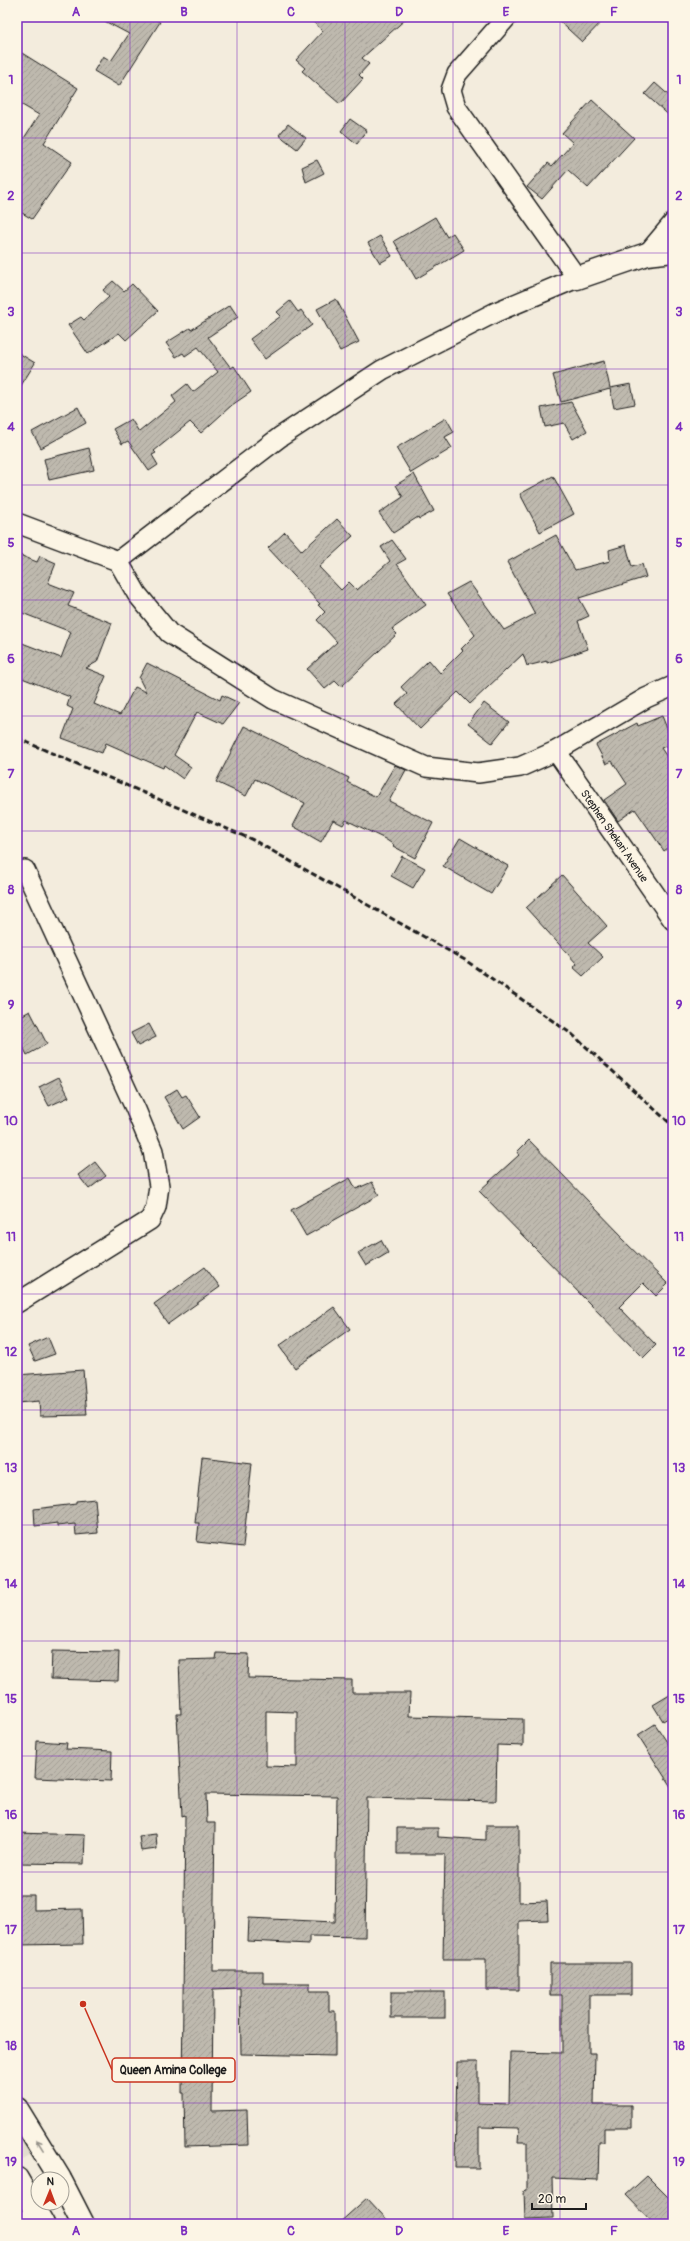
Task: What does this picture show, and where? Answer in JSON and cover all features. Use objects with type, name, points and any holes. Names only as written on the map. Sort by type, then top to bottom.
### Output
[{"type":"main road","points":[[577,278],[647,254],[673,251]]},
{"type":"main road","points":[[17,2108],[55,2171]]},
{"type":"main road","points":[[17,2179],[32,2218]]},
{"type":"main road","points":[[70,2199],[83,2224]]},
{"type":"street","points":[[118,560],[280,437],[382,370],[496,312],[577,278],[456,107],[451,90],[457,74],[507,17]]},
{"type":"street","points":[[647,254],[673,223]]},
{"type":"street","points":[[17,523],[118,560],[137,594],[169,633],[273,699],[426,767],[478,773],[520,767],[556,752],[646,698],[673,686]]},
{"type":"street","name":"Stephen Shekari Avenue","points":[[556,752],[673,920]]},
{"type":"street","points":[[17,1303],[150,1220],[156,1207],[159,1186],[153,1151],[136,1110],[25,870]]},
{"type":"shaded area","points":[[17,2117],[38,2151],[17,2162]]},
{"type":"building","points":[[97,17],[151,17],[160,22],[119,86],[94,71],[103,56],[111,61],[129,34]]},
{"type":"building","points":[[308,17],[408,17],[362,58],[369,64],[359,75],[363,79],[340,104],[302,71],[305,68],[296,60],[323,31]]},
{"type":"building","points":[[555,17],[606,17],[582,42]]},
{"type":"building","points":[[17,50],[78,88],[44,143],[72,162],[32,219],[17,210],[17,149],[39,115],[17,102]]},
{"type":"building","points":[[655,83],[673,99],[673,119],[645,94]]},
{"type":"building","points":[[592,100],[634,138],[588,188],[568,170],[542,199],[527,187],[548,163],[552,166],[573,143],[562,133]]},
{"type":"building","points":[[350,119],[367,131],[357,144],[341,131]]},
{"type":"building","points":[[288,124],[306,138],[297,149],[279,135]]},
{"type":"building","points":[[317,160],[324,173],[306,182],[302,167]]},
{"type":"building","points":[[435,217],[447,237],[453,233],[464,250],[416,279],[394,241]]},
{"type":"building","points":[[380,236],[392,256],[380,263],[368,243]]},
{"type":"building","points":[[113,281],[124,291],[132,284],[158,311],[126,340],[119,333],[88,354],[68,325],[81,317],[84,320],[109,297],[103,290]]},
{"type":"building","points":[[336,299],[359,342],[340,351],[317,309]]},
{"type":"building","points":[[290,301],[298,312],[301,310],[312,325],[265,359],[250,339],[281,316],[277,312]]},
{"type":"building","points":[[230,305],[238,317],[208,337],[231,368],[234,366],[251,392],[232,405],[201,433],[190,422],[154,451],[156,453],[152,455],[158,465],[149,471],[128,441],[122,444],[113,429],[131,419],[139,432],[176,402],[172,396],[187,384],[193,392],[218,372],[198,347],[185,356],[183,353],[176,357],[166,343],[190,328],[191,330]]},
{"type":"building","points":[[17,352],[35,363],[17,392]]},
{"type":"building","points":[[604,361],[610,388],[631,384],[635,404],[614,408],[610,389],[561,402],[553,375]]},
{"type":"building","points":[[571,402],[587,431],[573,439],[564,423],[545,427],[541,408]]},
{"type":"building","points":[[78,407],[86,423],[41,448],[32,432]]},
{"type":"building","points":[[446,418],[454,432],[445,437],[452,448],[411,473],[396,448]]},
{"type":"building","points":[[89,448],[94,470],[49,480],[44,459]]},
{"type":"building","points":[[414,474],[434,511],[419,519],[418,517],[393,533],[379,513],[403,497],[396,485]]},
{"type":"building","points":[[553,476],[574,514],[540,532],[520,494]]},
{"type":"building","points":[[337,519],[353,536],[319,567],[341,590],[349,582],[357,590],[390,561],[381,547],[392,540],[406,559],[397,564],[426,605],[392,629],[397,634],[341,687],[335,681],[325,689],[307,669],[337,642],[317,620],[325,612],[318,605],[320,604],[268,548],[285,532],[302,551]]},
{"type":"building","points":[[556,535],[575,570],[610,561],[609,550],[626,545],[632,567],[642,564],[646,577],[579,598],[589,616],[578,621],[588,649],[547,663],[547,661],[527,666],[523,654],[470,704],[458,692],[420,729],[396,704],[407,694],[401,687],[429,660],[440,673],[463,650],[461,649],[475,635],[447,594],[469,582],[504,630],[535,614],[507,562]]},
{"type":"building","points":[[17,554],[37,562],[40,556],[56,563],[48,583],[74,593],[68,606],[112,623],[97,662],[86,668],[106,676],[94,704],[120,715],[135,687],[146,692],[139,678],[147,663],[220,700],[222,695],[239,703],[223,724],[197,712],[174,755],[191,767],[183,779],[164,765],[163,768],[106,743],[102,753],[62,738],[73,709],[67,706],[70,697],[17,676],[17,641],[61,658],[71,632],[17,611]]},
{"type":"building","points":[[484,703],[509,722],[492,743],[468,724]]},
{"type":"building","points":[[662,716],[673,743],[661,748],[673,766],[673,844],[664,851],[635,809],[618,821],[604,800],[627,784],[612,761],[606,764],[596,745],[637,723],[638,726]]},
{"type":"building","points":[[244,726],[349,778],[347,782],[376,797],[395,765],[406,770],[389,801],[433,823],[415,858],[393,846],[394,845],[385,839],[346,820],[343,825],[333,820],[321,842],[293,826],[305,803],[255,779],[246,796],[216,782]]},
{"type":"building","points":[[460,838],[508,866],[491,894],[443,866]]},
{"type":"building","points":[[402,856],[425,868],[413,888],[391,876]]},
{"type":"building","points":[[562,875],[607,926],[588,943],[603,957],[583,976],[573,967],[577,964],[526,908]]},
{"type":"building","points":[[30,1011],[47,1044],[27,1055],[17,1035],[17,1018]]},
{"type":"building","points":[[149,1024],[156,1037],[138,1046],[131,1033]]},
{"type":"building","points":[[59,1077],[69,1097],[49,1106],[39,1087]]},
{"type":"building","points":[[177,1089],[182,1097],[186,1095],[200,1117],[183,1129],[164,1097]]},
{"type":"building","points":[[529,1140],[622,1236],[621,1238],[668,1284],[656,1296],[643,1283],[619,1307],[656,1345],[643,1358],[479,1191],[519,1155],[517,1152]]},
{"type":"building","points":[[95,1162],[106,1176],[89,1189],[78,1175]]},
{"type":"building","points":[[350,1178],[356,1189],[372,1182],[379,1195],[306,1236],[291,1210]]},
{"type":"building","points":[[381,1240],[388,1253],[366,1266],[358,1253]]},
{"type":"building","points":[[205,1267],[220,1287],[168,1324],[154,1304]]},
{"type":"building","points":[[334,1307],[350,1329],[295,1368],[279,1346]]},
{"type":"building","points":[[48,1337],[55,1354],[35,1361],[28,1346]]},
{"type":"building","points":[[83,1370],[87,1415],[40,1416],[39,1401],[17,1403],[17,1375]]},
{"type":"building","points":[[202,1457],[252,1463],[243,1547],[197,1542],[199,1523],[195,1523]]},
{"type":"building","points":[[95,1499],[98,1533],[76,1535],[75,1524],[57,1526],[57,1523],[35,1526],[34,1509],[76,1504],[76,1501]]},
{"type":"building","points":[[52,1651],[119,1652],[118,1681],[51,1679]]},
{"type":"building","points":[[217,1653],[249,1654],[248,1678],[352,1680],[352,1693],[410,1693],[409,1716],[523,1719],[523,1746],[497,1745],[496,1801],[367,1798],[365,1937],[309,1936],[309,1944],[248,1941],[249,1918],[335,1922],[337,1796],[206,1794],[207,1823],[215,1823],[213,1971],[263,1971],[263,1983],[310,1983],[310,1991],[329,1991],[329,2011],[335,2011],[335,2056],[241,2054],[240,1988],[213,1989],[212,2111],[247,2110],[248,2145],[185,2147],[184,2093],[182,2093],[185,1815],[182,1816],[177,1714],[181,1714],[179,1660],[216,1659]],"holes":[[[266,1711],[297,1712],[297,1767],[266,1766]]]},
{"type":"building","points":[[673,1693],[673,1715],[663,1721],[653,1705]]},
{"type":"building","points":[[655,1724],[673,1751],[673,1790],[638,1735]]},
{"type":"building","points":[[37,1741],[67,1743],[66,1749],[112,1751],[111,1781],[35,1778]]},
{"type":"building","points":[[486,1825],[519,1825],[519,1902],[547,1901],[548,1920],[519,1921],[519,1990],[486,1990],[486,1959],[443,1959],[445,1854],[397,1854],[397,1828],[438,1828],[438,1837],[486,1840]]},
{"type":"building","points":[[17,1833],[85,1835],[84,1864],[17,1863]]},
{"type":"building","points":[[156,1834],[157,1849],[141,1851],[139,1836]]},
{"type":"building","points":[[17,1895],[34,1895],[34,1910],[82,1909],[83,1944],[17,1945]]},
{"type":"building","points":[[550,1963],[631,1963],[631,1995],[589,1995],[589,2053],[595,2053],[594,2105],[631,2105],[631,2128],[604,2128],[604,2142],[599,2142],[598,2180],[552,2178],[553,2218],[525,2219],[524,2191],[527,2190],[527,2142],[518,2142],[519,2128],[479,2127],[479,2168],[455,2168],[457,2062],[478,2062],[478,2103],[509,2104],[510,2052],[562,2053],[562,1995],[550,1995]]},
{"type":"building","points":[[391,1992],[445,1992],[445,2018],[391,2018]]},
{"type":"building","points":[[647,2176],[673,2202],[673,2224],[654,2224],[626,2195]]},
{"type":"building","points":[[367,2198],[391,2224],[338,2224]]},
{"type":"railway","points":[[17,738],[253,840],[465,960],[573,1035],[673,1126]]},
{"type":"place","name":"Queen Amina College","points":[[83,2004]]}]
